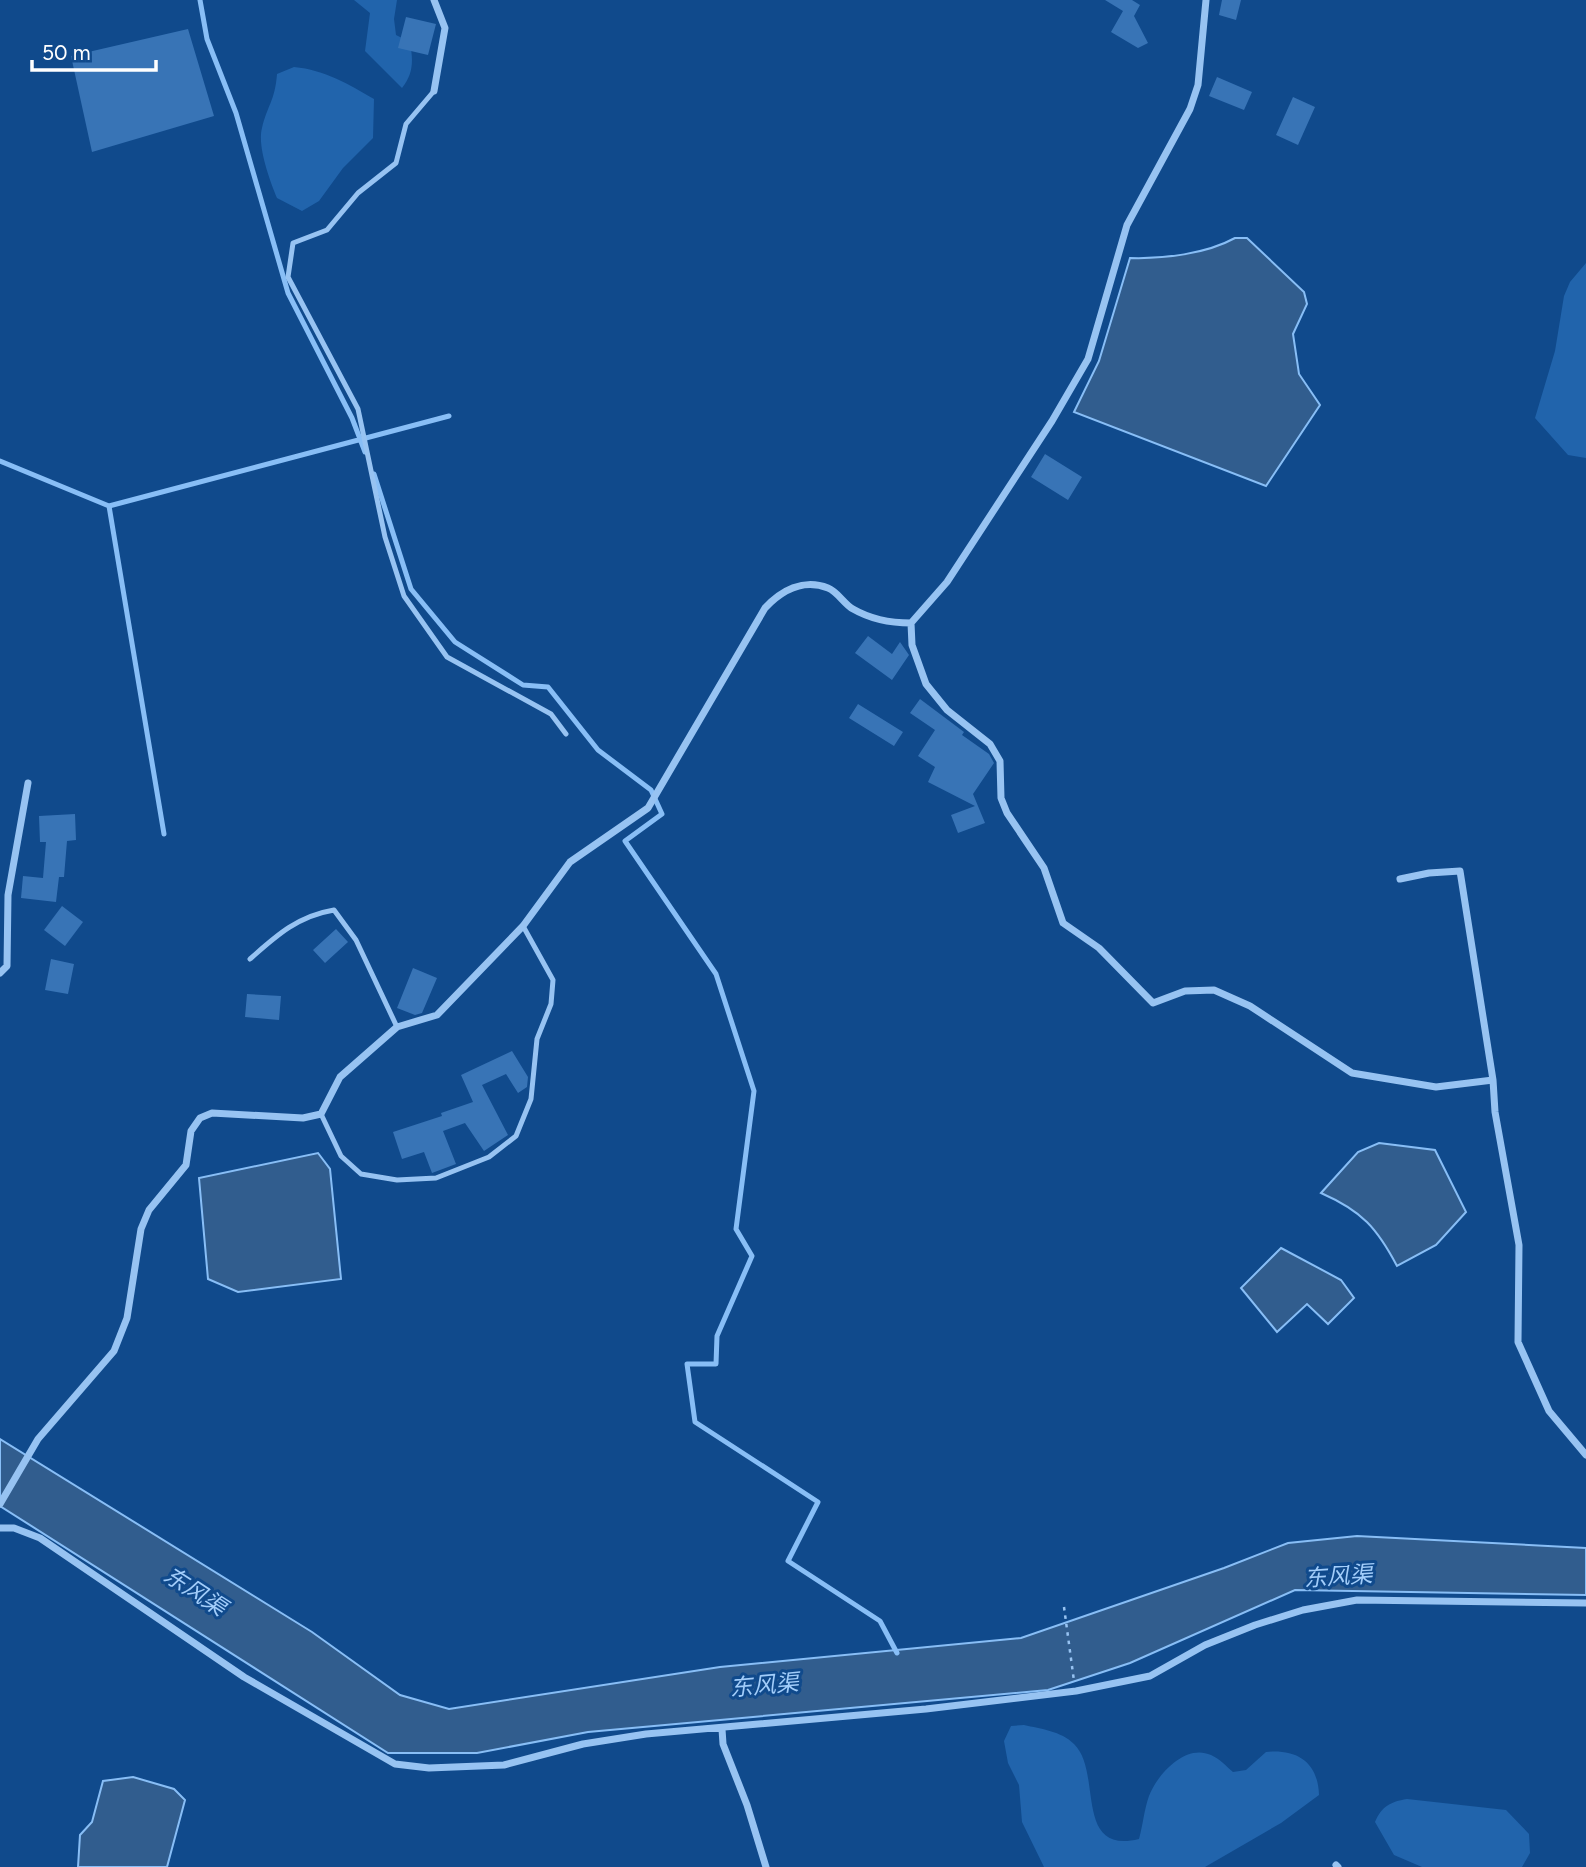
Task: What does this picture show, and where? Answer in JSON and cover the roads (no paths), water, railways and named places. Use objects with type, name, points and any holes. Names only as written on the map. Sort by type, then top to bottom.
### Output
[{"type":"street","points":[[434,0],[445,28],[434,91]]},
{"type":"street","points":[[1206,0],[1198,85],[1190,109],[1127,225],[1088,359],[1052,421],[947,582],[911,623],[912,645],[926,684],[947,710],[990,744],[1000,761],[1000,798],[1044,868],[1063,923],[1099,948],[1153,1003],[1185,991],[1214,990],[1250,1006],[1352,1073],[1436,1087],[1493,1080]]},
{"type":"street","points":[[0,1504],[38,1439],[114,1350],[127,1318],[141,1229],[149,1210],[186,1165],[191,1131],[200,1118],[212,1113],[303,1118],[321,1114],[340,1077],[397,1027],[437,1015],[523,926],[570,862],[651,803],[765,608],[781,592],[807,585],[829,588],[853,609],[884,622],[911,623]]},
{"type":"street","points":[[0,973],[7,966],[8,895],[28,783]]},
{"type":"street","points":[[1400,879],[1429,873],[1460,871],[1493,1080],[1495,1112],[1519,1245],[1518,1342],[1549,1410],[1586,1455]]},
{"type":"street","points":[[0,1528],[14,1528],[40,1538],[244,1677],[395,1764],[464,1769],[504,1765],[596,1742],[646,1734],[722,1729],[1076,1691],[1150,1676],[1205,1645],[1255,1625],[1303,1610],[1357,1600],[1586,1603]]},
{"type":"street","points":[[722,1729],[723,1744],[747,1805],[766,1867]]},
{"type":"lane","points":[[434,91],[406,124],[396,163],[358,193],[327,230],[293,243],[288,277],[358,409],[382,525],[404,596],[447,657],[551,714],[566,734]]},
{"type":"lane","points":[[250,959],[286,927],[311,914],[334,910],[356,940],[397,1027]]},
{"type":"lane","points":[[321,1114],[341,1156],[361,1174],[397,1180],[436,1178],[488,1157],[516,1136],[531,1099],[537,1039],[551,1004],[552,980],[523,926]]},
{"type":"water","points":[[1235,238],[1247,238],[1304,292],[1307,304],[1293,334],[1299,374],[1320,405],[1266,486],[1074,412],[1099,361],[1130,258],[1184,254],[1211,248]]},
{"type":"water","points":[[1379,1143],[1435,1150],[1466,1212],[1436,1245],[1397,1266],[1367,1222],[1321,1193],[1358,1152]]},
{"type":"water","points":[[318,1153],[330,1169],[341,1279],[238,1292],[208,1279],[199,1178]]},
{"type":"water","points":[[1281,1248],[1341,1280],[1354,1298],[1328,1324],[1307,1304],[1277,1332],[1241,1288]]},
{"type":"water","name":"东风渠","points":[[0,1439],[312,1632],[400,1695],[449,1709],[720,1667],[1021,1638],[1288,1543],[1357,1536],[1586,1548],[1586,1595],[1295,1590],[1130,1663],[1048,1690],[588,1732],[477,1753],[388,1753],[0,1506]]},
{"type":"water","points":[[133,1777],[174,1789],[185,1800],[167,1867],[78,1867],[80,1835],[92,1822],[103,1781]]},
{"type":"waterway","points":[[200,0],[207,39],[236,113],[288,293],[352,418],[365,452]]},
{"type":"waterway","points":[[0,461],[109,506],[449,416]]},
{"type":"waterway","points":[[374,474],[411,589],[455,642],[523,685],[548,687],[598,750],[651,790],[662,814],[625,841],[716,974],[754,1091],[736,1229],[752,1256],[717,1336],[716,1364],[687,1364],[695,1422],[818,1502],[788,1561],[880,1621],[897,1653]]},
{"type":"waterway","points":[[109,506],[164,834]]}]
